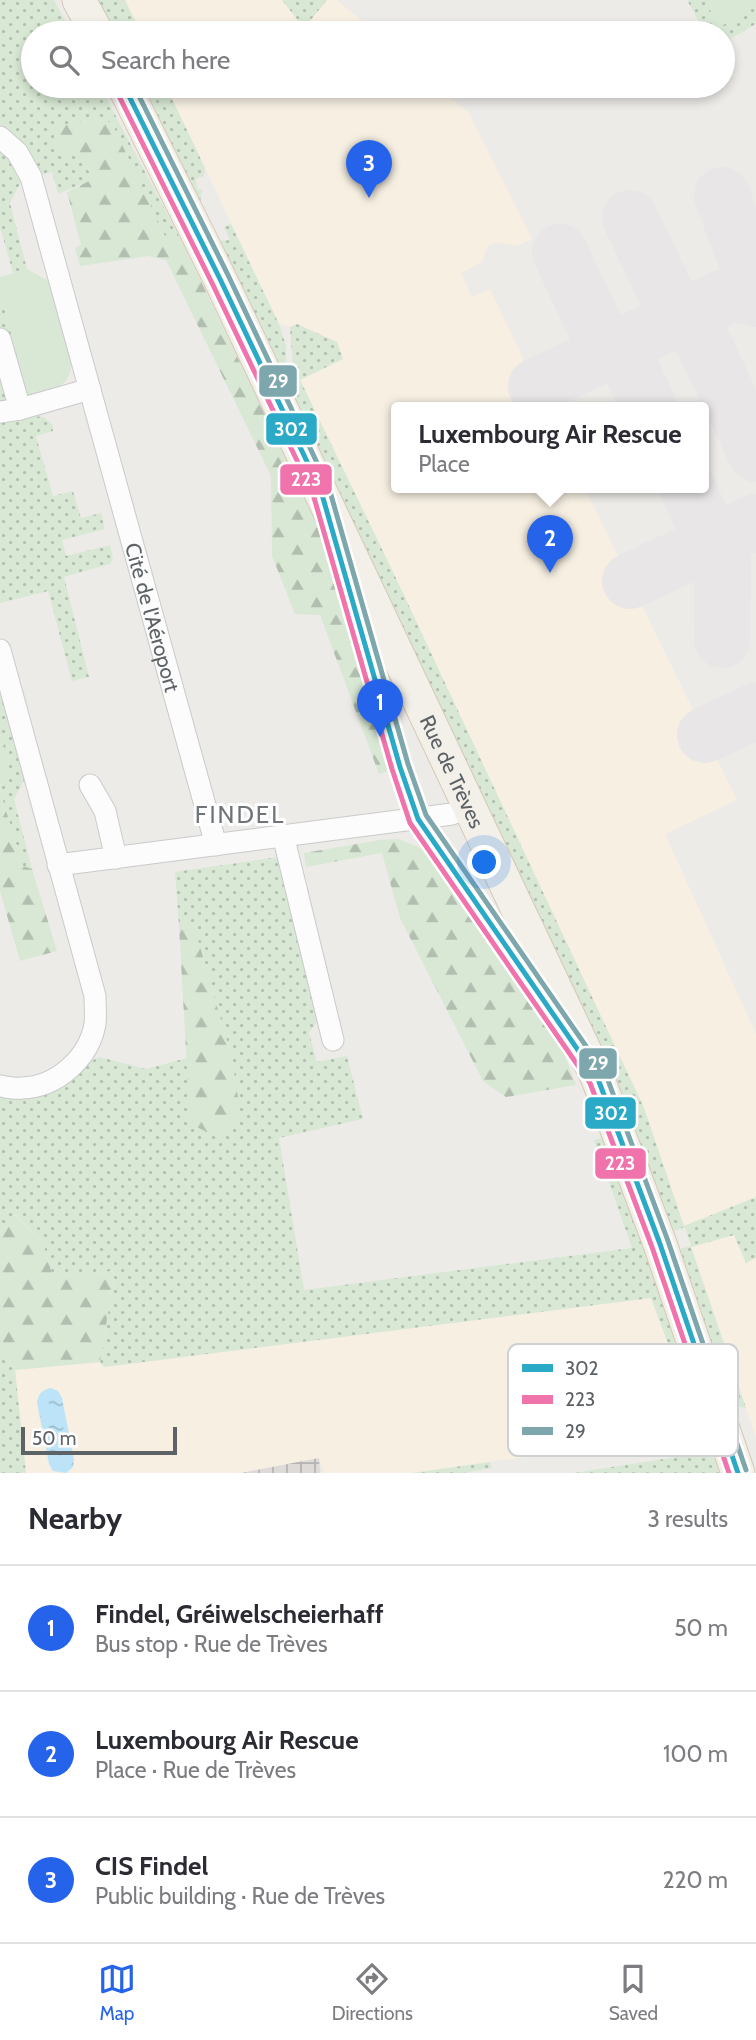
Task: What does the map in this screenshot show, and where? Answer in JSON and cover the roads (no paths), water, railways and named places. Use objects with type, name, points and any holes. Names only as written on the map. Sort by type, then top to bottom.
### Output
[{"type":"main road","points":[[79,0],[90,21]]},
{"type":"main road","name":"Rue de Trèves","points":[[130,98],[220,279],[598,1079],[694,1344]]},
{"type":"main road","name":"Rue de Trèves","points":[[732,1456],[738,1473]]},
{"type":"street","name":"Cité de l'Aéroport","points":[[0,137],[17,152],[31,177],[216,845]]},
{"type":"street","points":[[0,339],[10,410],[90,388]]},
{"type":"street","points":[[0,650],[95,996],[95,1024],[86,1049],[67,1071],[47,1083],[22,1088],[0,1086]]},
{"type":"street","points":[[90,785],[105,811],[116,858]]},
{"type":"street","points":[[58,865],[452,814],[470,806]]},
{"type":"street","points":[[283,835],[333,1040]]},
{"type":"water","points":[[51,1388],[58,1391],[62,1398],[74,1460],[73,1467],[66,1473],[53,1471],[49,1464],[37,1402],[41,1392]]},
{"type":"place","name":"CIS Findel","points":[[369,198]]},
{"type":"place","name":"Luxembourg Air Rescue","points":[[550,573]]},
{"type":"place","name":"Findel, Gréiwelscheierhaff","points":[[380,737]]},
{"type":"district","name":"FINDEL","points":[[240,814]]}]
